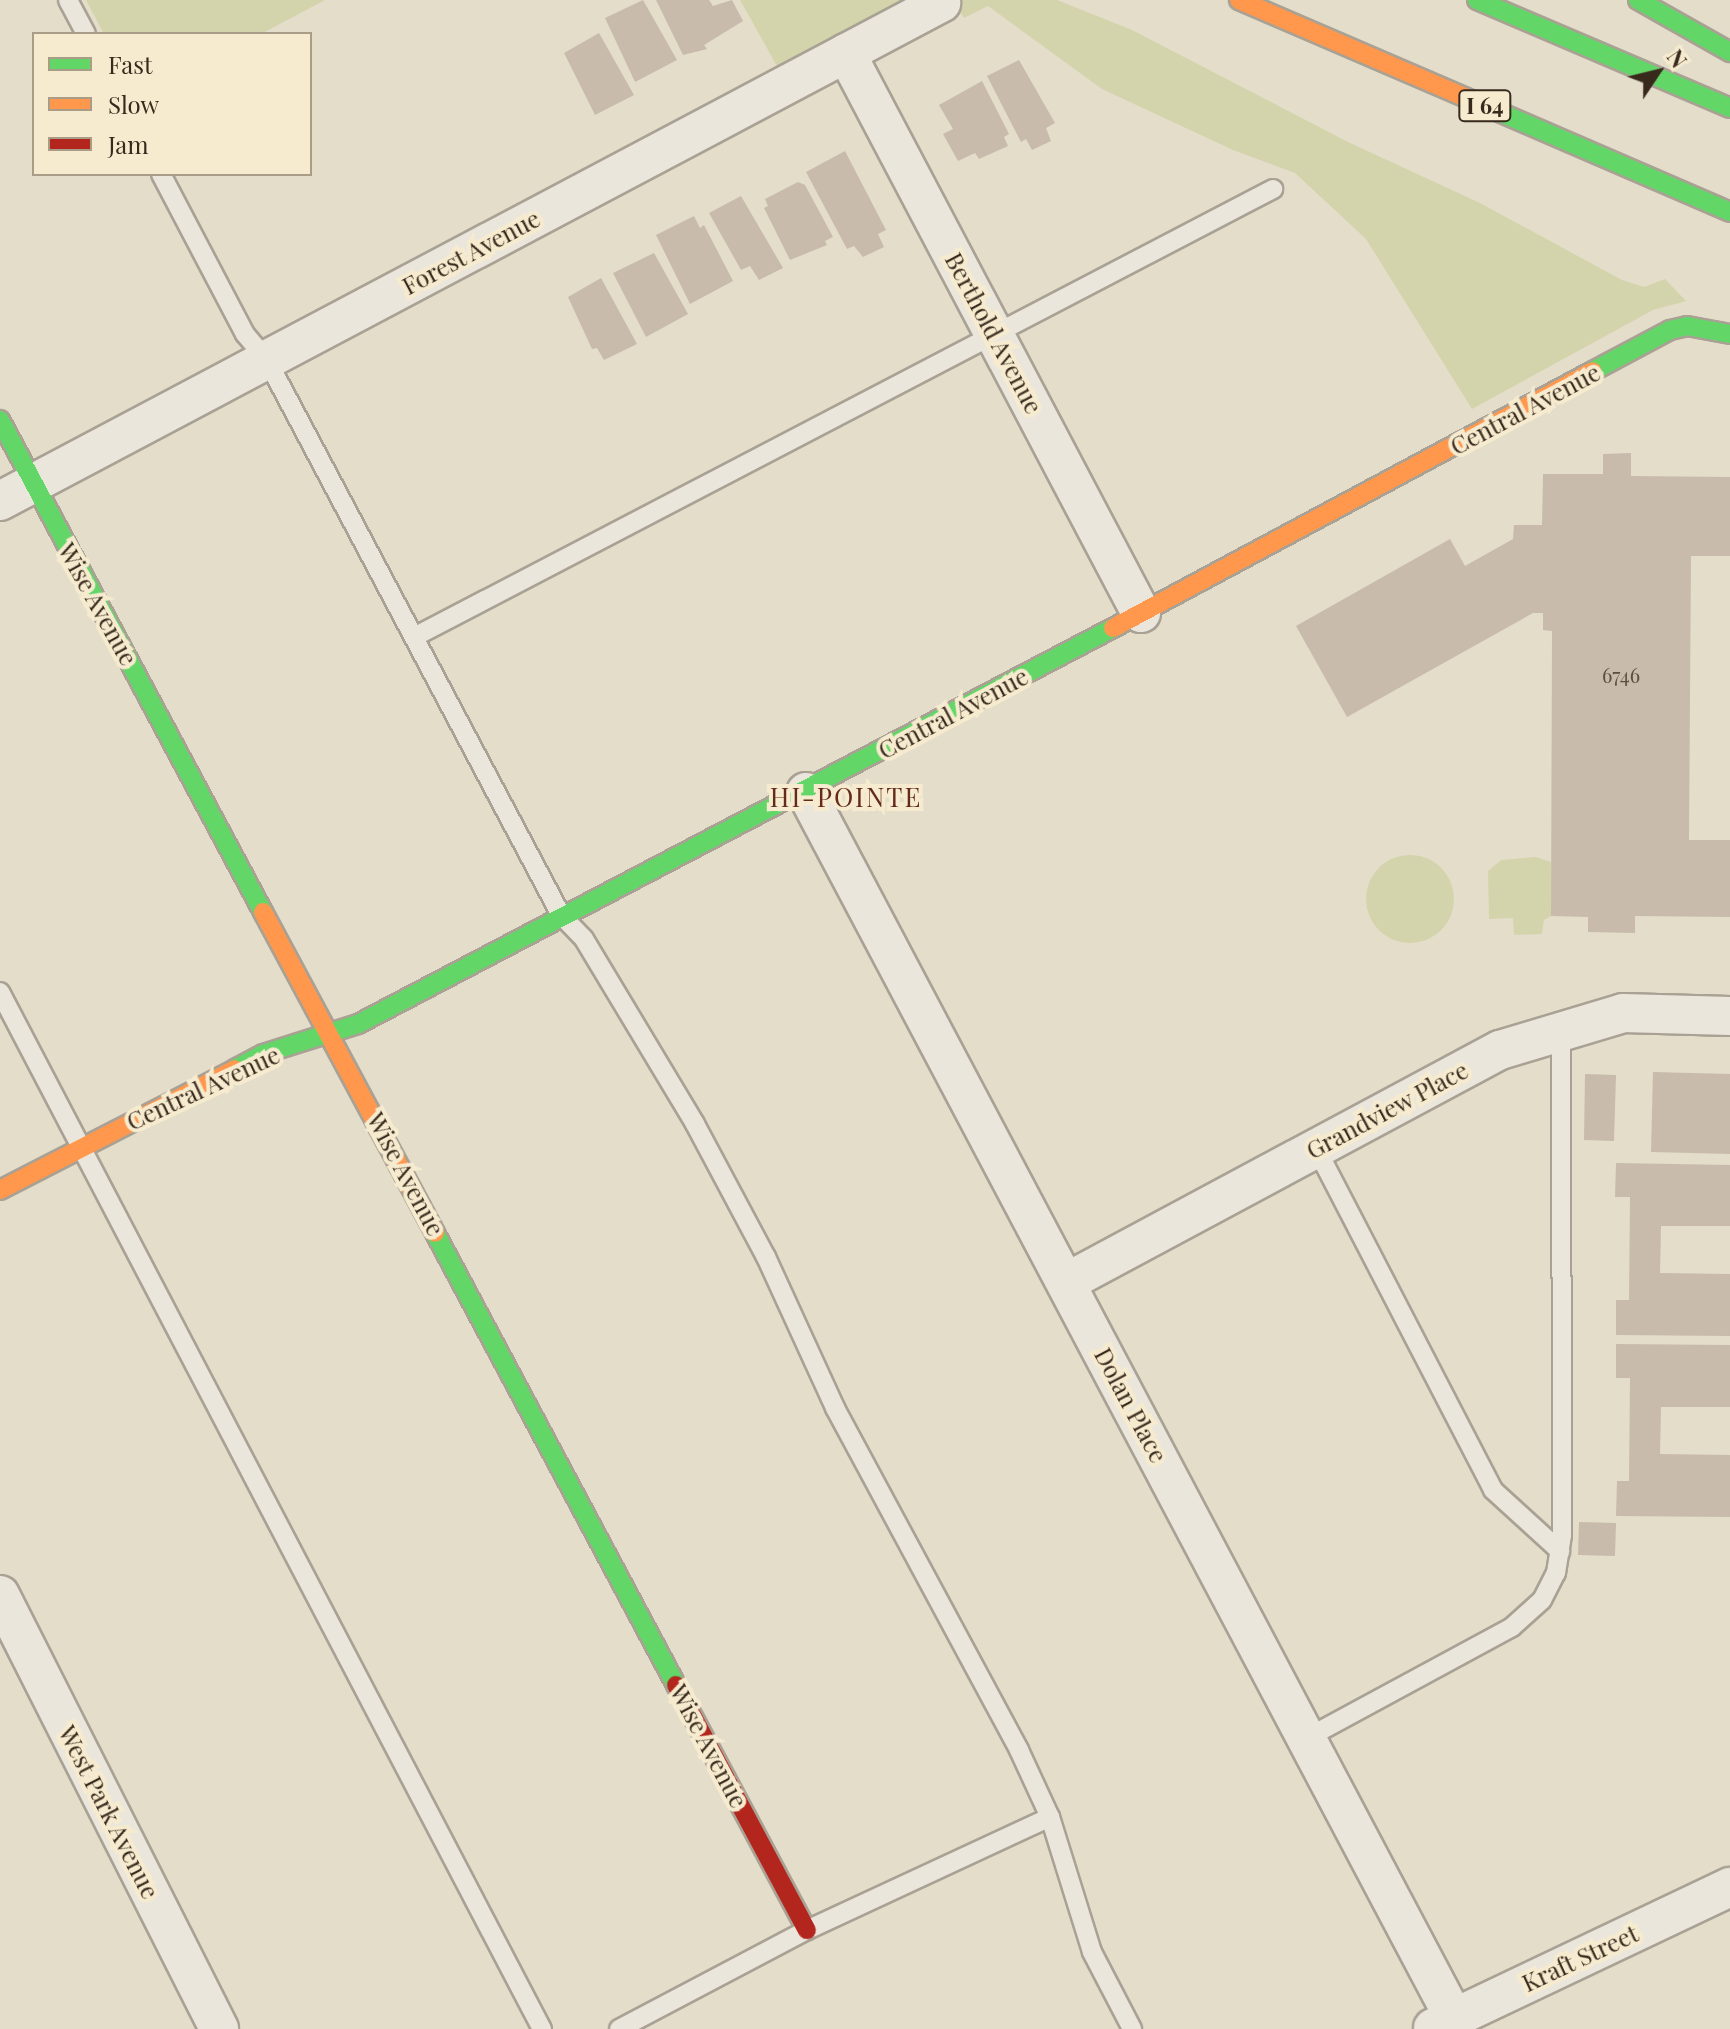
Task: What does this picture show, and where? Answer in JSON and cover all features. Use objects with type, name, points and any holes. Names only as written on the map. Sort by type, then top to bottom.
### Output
[{"type":"main road","name":"I 64","points":[[1239,0],[1730,212]]},
{"type":"main road","points":[[1477,0],[1730,108]]},
{"type":"main road","points":[[1638,0],[1730,52]]},
{"type":"main road","name":"Central Avenue","points":[[0,1190],[263,1054],[333,1036],[561,915],[806,792],[1670,330],[1687,326],[1730,334]]},
{"type":"main road","name":"Wise Avenue","points":[[0,420],[333,1036],[807,1930]]},
{"type":"street","name":"Forest Avenue","points":[[0,501],[941,3]]},
{"type":"street","name":"Berthold Avenue","points":[[846,53],[1141,613]]},
{"type":"street","name":"Dolan Place","points":[[806,792],[1307,1738],[1448,2025]]},
{"type":"street","name":"Grandview Place","points":[[1067,1282],[1500,1050],[1561,1028],[1623,1013],[1730,1016]]},
{"type":"street","name":"West Park Avenue","points":[[0,1595],[219,2029]]},
{"type":"street","name":"Kraft Street","points":[[1448,2025],[1730,1887]]},
{"type":"lane","points":[[68,0],[85,32]]},
{"type":"lane","points":[[162,176],[245,334],[267,360],[561,915],[584,939],[695,1124],[766,1257],[835,1408],[983,1681],[1050,1817],[1092,1952],[1132,2029]]},
{"type":"lane","points":[[414,637],[1273,189]]},
{"type":"lane","points":[[0,992],[542,2029]]},
{"type":"lane","points":[[1307,1738],[1512,1627],[1542,1600],[1560,1551],[1561,1028]]},
{"type":"lane","points":[[1316,1148],[1493,1490],[1560,1551]]},
{"type":"lane","points":[[619,2029],[807,1930],[1050,1817]]},
{"type":"green space","points":[[86,0],[325,0],[265,32],[103,32]]},
{"type":"green space","points":[[740,0],[908,0],[777,66]]},
{"type":"green space","points":[[953,0],[1057,0],[1132,30],[1348,142],[1480,203],[1622,280],[1644,287],[1665,279],[1686,301],[1653,310],[1472,409],[1366,239],[1295,173],[1233,150],[1102,89],[988,6],[964,18]]},
{"type":"green space","points":[[1401,855],[1419,855],[1435,862],[1447,874],[1454,890],[1454,908],[1447,924],[1435,936],[1419,943],[1401,943],[1385,936],[1373,924],[1366,908],[1366,890],[1373,874],[1385,862]]},
{"type":"green space","points":[[1536,857],[1551,862],[1551,916],[1544,920],[1542,934],[1514,935],[1513,918],[1489,919],[1488,871],[1501,860]]},
{"type":"building","points":[[643,0],[677,60],[635,82],[605,18]]},
{"type":"building","points":[[656,0],[709,0],[713,6],[732,0],[743,21],[704,45],[707,49],[683,55]]},
{"type":"building","points":[[599,33],[634,95],[595,115],[564,53]]},
{"type":"building","points":[[1019,60],[1055,123],[1046,128],[1051,141],[1032,150],[1026,139],[1021,142],[987,76]]},
{"type":"building","points":[[982,81],[1009,134],[1004,137],[1008,146],[979,159],[975,153],[958,161],[943,134],[953,129],[939,105]]},
{"type":"building","points":[[845,151],[886,230],[878,234],[884,247],[863,257],[854,246],[847,249],[806,172]]},
{"type":"building","points":[[798,182],[805,185],[833,237],[825,241],[827,245],[790,260],[764,208],[768,206],[765,199]]},
{"type":"building","points":[[741,196],[783,268],[759,280],[750,266],[741,270],[709,213]]},
{"type":"building","points":[[694,216],[700,228],[704,225],[733,281],[690,304],[656,235]]},
{"type":"building","points":[[654,253],[688,314],[646,337],[613,273]]},
{"type":"building","points":[[601,278],[637,344],[604,360],[597,348],[592,349],[568,297]]},
{"type":"building","points":[[1631,453],[1631,476],[1730,477],[1730,556],[1691,556],[1689,840],[1730,840],[1730,917],[1635,916],[1635,933],[1588,932],[1588,917],[1551,916],[1552,631],[1543,630],[1543,613],[1533,613],[1347,717],[1296,626],[1450,539],[1465,566],[1513,539],[1514,525],[1542,525],[1543,474],[1603,474],[1603,454]]},
{"type":"building","points":[[1653,1072],[1730,1074],[1730,1154],[1651,1152]]},
{"type":"building","points":[[1585,1074],[1616,1075],[1614,1141],[1584,1140]]},
{"type":"building","points":[[1616,1163],[1730,1165],[1730,1226],[1661,1226],[1660,1273],[1730,1274],[1730,1336],[1616,1335],[1616,1300],[1629,1300],[1630,1197],[1615,1197]]},
{"type":"building","points":[[1616,1344],[1730,1345],[1730,1407],[1661,1407],[1660,1454],[1730,1455],[1730,1517],[1616,1516],[1617,1481],[1629,1481],[1630,1378],[1616,1378]]},
{"type":"building","points":[[1579,1522],[1616,1523],[1615,1556],[1578,1555]]},
{"type":"traffic: fast","points":[[1477,0],[1730,108]]},
{"type":"traffic: fast","points":[[1638,0],[1730,52]]},
{"type":"traffic: fast","points":[[1492,109],[1730,212]]},
{"type":"traffic: fast","points":[[1593,371],[1670,330],[1687,326],[1730,334]]},
{"type":"traffic: fast","points":[[0,420],[263,912]]},
{"type":"traffic: fast","points":[[235,1069],[263,1054],[358,1024],[1113,628]]},
{"type":"traffic: fast","points":[[435,1233],[676,1685]]},
{"type":"traffic: slow","points":[[1239,0],[1492,109]]},
{"type":"traffic: slow","points":[[1113,628],[1593,371]]},
{"type":"traffic: slow","points":[[263,912],[435,1233]]},
{"type":"traffic: slow","points":[[0,1190],[235,1069]]},
{"type":"traffic: jam","points":[[676,1685],[807,1930]]},
{"type":"district","name":"HI-POINTE","points":[[846,797]]}]
